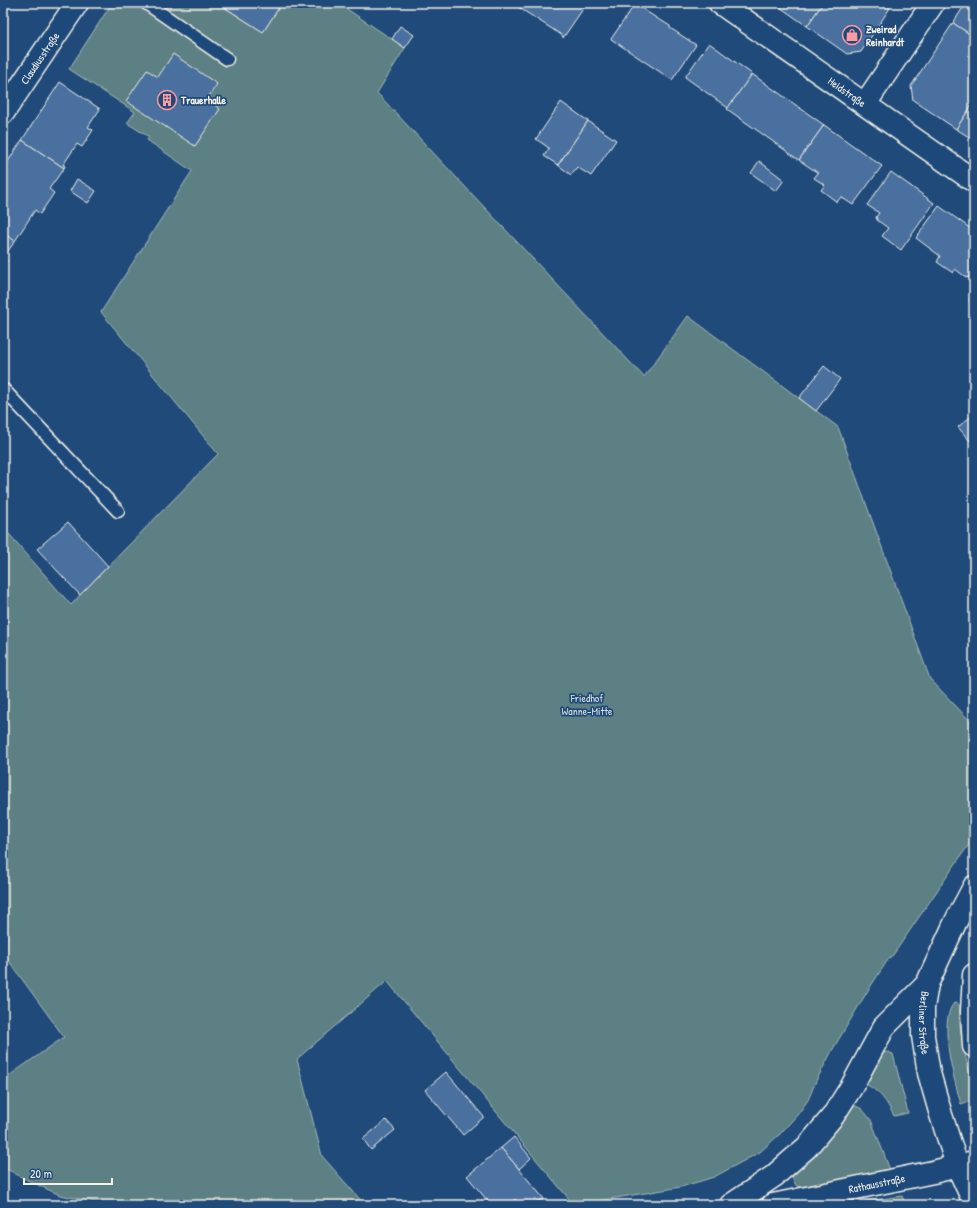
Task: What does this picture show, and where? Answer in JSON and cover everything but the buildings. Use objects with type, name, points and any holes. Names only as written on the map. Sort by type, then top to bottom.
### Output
[{"type":"street","name":"Claudiusstraße","points":[[3,113],[77,3]]},
{"type":"street","name":"Heidstraße","points":[[720,3],[974,181]]},
{"type":"street","points":[[865,104],[933,3]]},
{"type":"street","name":"Berliner Straße","points":[[974,887],[956,921],[927,984],[923,1008],[923,1036],[929,1072],[941,1115],[966,1163],[974,1202]]},
{"type":"street","points":[[974,975],[972,1011],[974,1046]]},
{"type":"street","points":[[731,1205],[774,1176],[807,1147],[834,1116],[884,1027],[927,984]]},
{"type":"street","name":"Rathausstraße","points":[[773,1205],[966,1163]]},
{"type":"lane","points":[[146,3],[227,59]]},
{"type":"lane","points":[[3,389],[118,511]]},
{"type":"green space","name":"Friedhof Wanne-Mitte","points":[[112,3],[217,3],[263,32],[282,3],[338,3],[405,48],[377,93],[644,377],[688,316],[838,427],[930,679],[974,725],[974,837],[893,955],[889,958],[867,992],[833,1049],[808,1100],[798,1114],[780,1134],[760,1152],[714,1177],[681,1187],[574,1205],[387,981],[297,1059],[322,1156],[365,1205],[111,1205],[60,1195],[3,1167],[3,1080],[64,1037],[3,953],[3,527],[71,605],[218,454],[101,312],[192,171],[147,140],[149,137],[127,123],[135,112],[69,69]]},
{"type":"green space","points":[[954,1003],[960,1006],[961,1036],[974,1096],[974,1100],[961,1104],[952,1068],[947,1038],[949,1012]]},
{"type":"green space","points":[[888,1052],[893,1054],[908,1113],[894,1116],[882,1097],[875,1090],[865,1084],[879,1056],[882,1053]]},
{"type":"green space","points":[[854,1105],[862,1109],[871,1120],[890,1170],[865,1177],[799,1187],[795,1184],[792,1178],[795,1172],[842,1122]]},
{"type":"green space","points":[[902,1196],[906,1205],[840,1205]]},
{"type":"place","name":"Zweirad Reinhardt","points":[[852,35]]},
{"type":"place","name":"Trauerhalle","points":[[167,100]]}]
